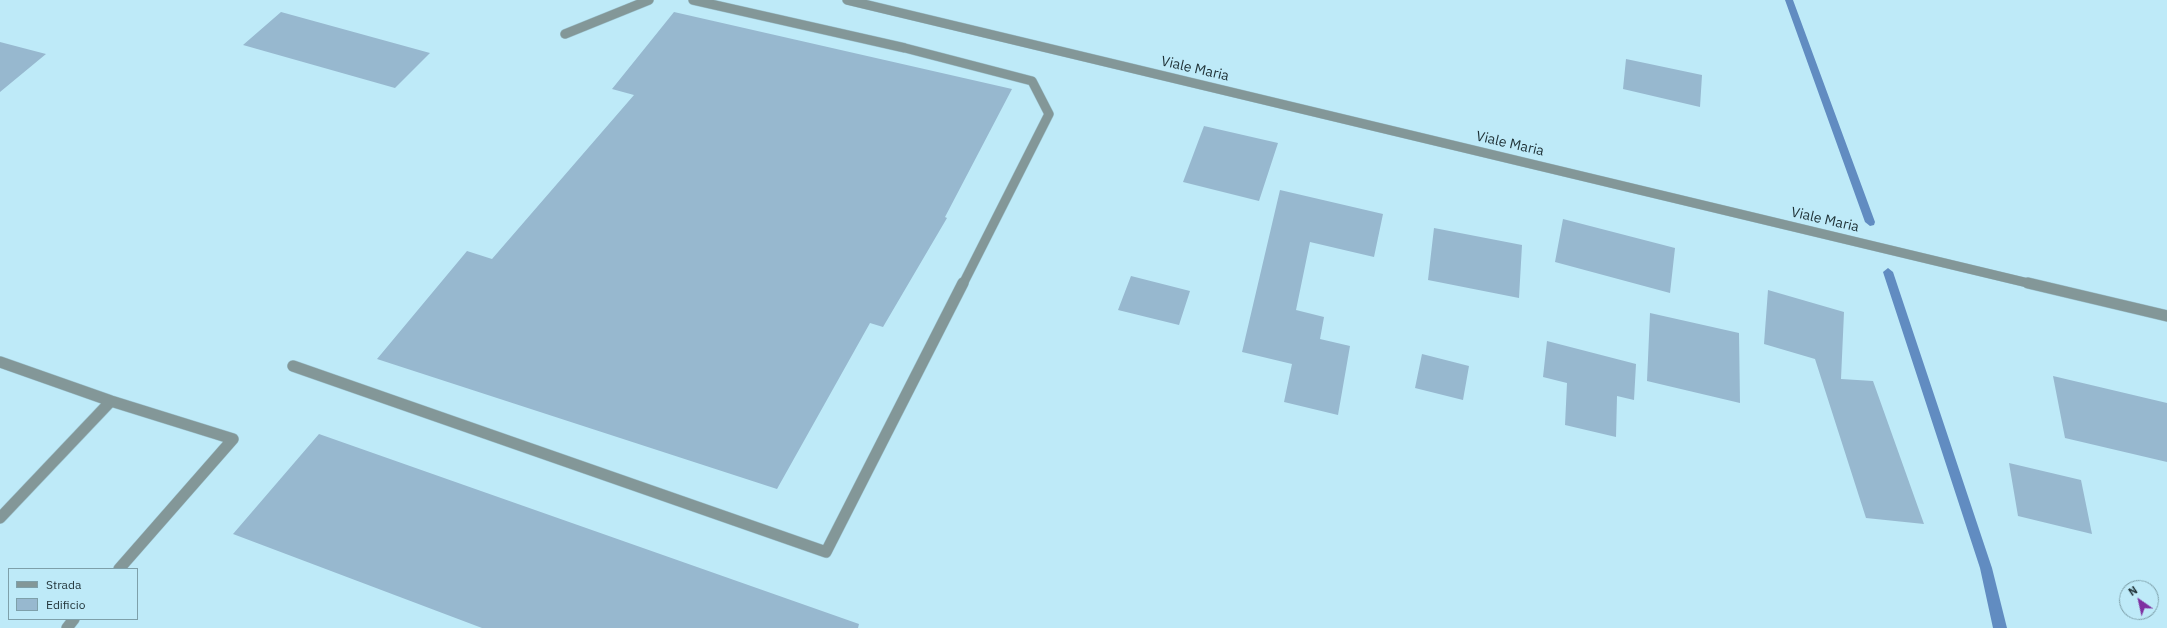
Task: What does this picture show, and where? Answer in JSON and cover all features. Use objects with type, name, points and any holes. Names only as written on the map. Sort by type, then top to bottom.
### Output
[{"type":"street","points":[[565,34],[649,0]]},
{"type":"street","points":[[293,366],[826,552],[1049,114],[1032,81],[905,48],[693,0]]},
{"type":"street","name":"Viale Maria","points":[[847,0],[2167,316]]},
{"type":"street","points":[[0,362],[111,401],[233,439],[120,568]]},
{"type":"street","points":[[0,518],[111,401]]},
{"type":"street","points":[[67,628],[73,620]]},
{"type":"building","points":[[281,12],[430,53],[395,88],[243,45]]},
{"type":"building","points":[[674,12],[1012,89],[945,217],[947,218],[883,327],[870,323],[777,489],[377,359],[467,251],[492,259],[634,95],[612,89]]},
{"type":"building","points":[[0,42],[46,54],[0,92]]},
{"type":"building","points":[[1626,59],[1702,75],[1700,107],[1623,89]]},
{"type":"building","points":[[1204,126],[1278,143],[1259,201],[1183,182]]},
{"type":"building","points":[[1280,190],[1383,214],[1374,257],[1310,242],[1296,310],[1324,317],[1320,339],[1350,346],[1338,415],[1284,402],[1292,364],[1242,352]]},
{"type":"building","points":[[1563,219],[1675,248],[1670,293],[1555,262]]},
{"type":"building","points":[[1434,228],[1522,245],[1519,298],[1428,280]]},
{"type":"building","points":[[1131,276],[1190,291],[1179,325],[1118,310]]},
{"type":"building","points":[[1768,290],[1844,312],[1841,379],[1873,381],[1924,524],[1866,518],[1815,359],[1764,344]]},
{"type":"building","points":[[1650,313],[1739,333],[1740,403],[1647,381]]},
{"type":"building","points":[[1547,341],[1636,364],[1634,400],[1617,396],[1616,437],[1565,425],[1567,383],[1543,377]]},
{"type":"building","points":[[1422,354],[1469,366],[1463,400],[1415,388]]},
{"type":"building","points":[[2053,376],[2167,403],[2167,462],[2065,438]]},
{"type":"building","points":[[319,434],[859,624],[858,628],[482,628],[233,534]]},
{"type":"building","points":[[2009,463],[2081,480],[2092,534],[2018,516]]},
{"type":"waterway","points":[[1789,0],[1870,222]]},
{"type":"waterway","points":[[1888,272],[1986,568],[2000,628]]}]
